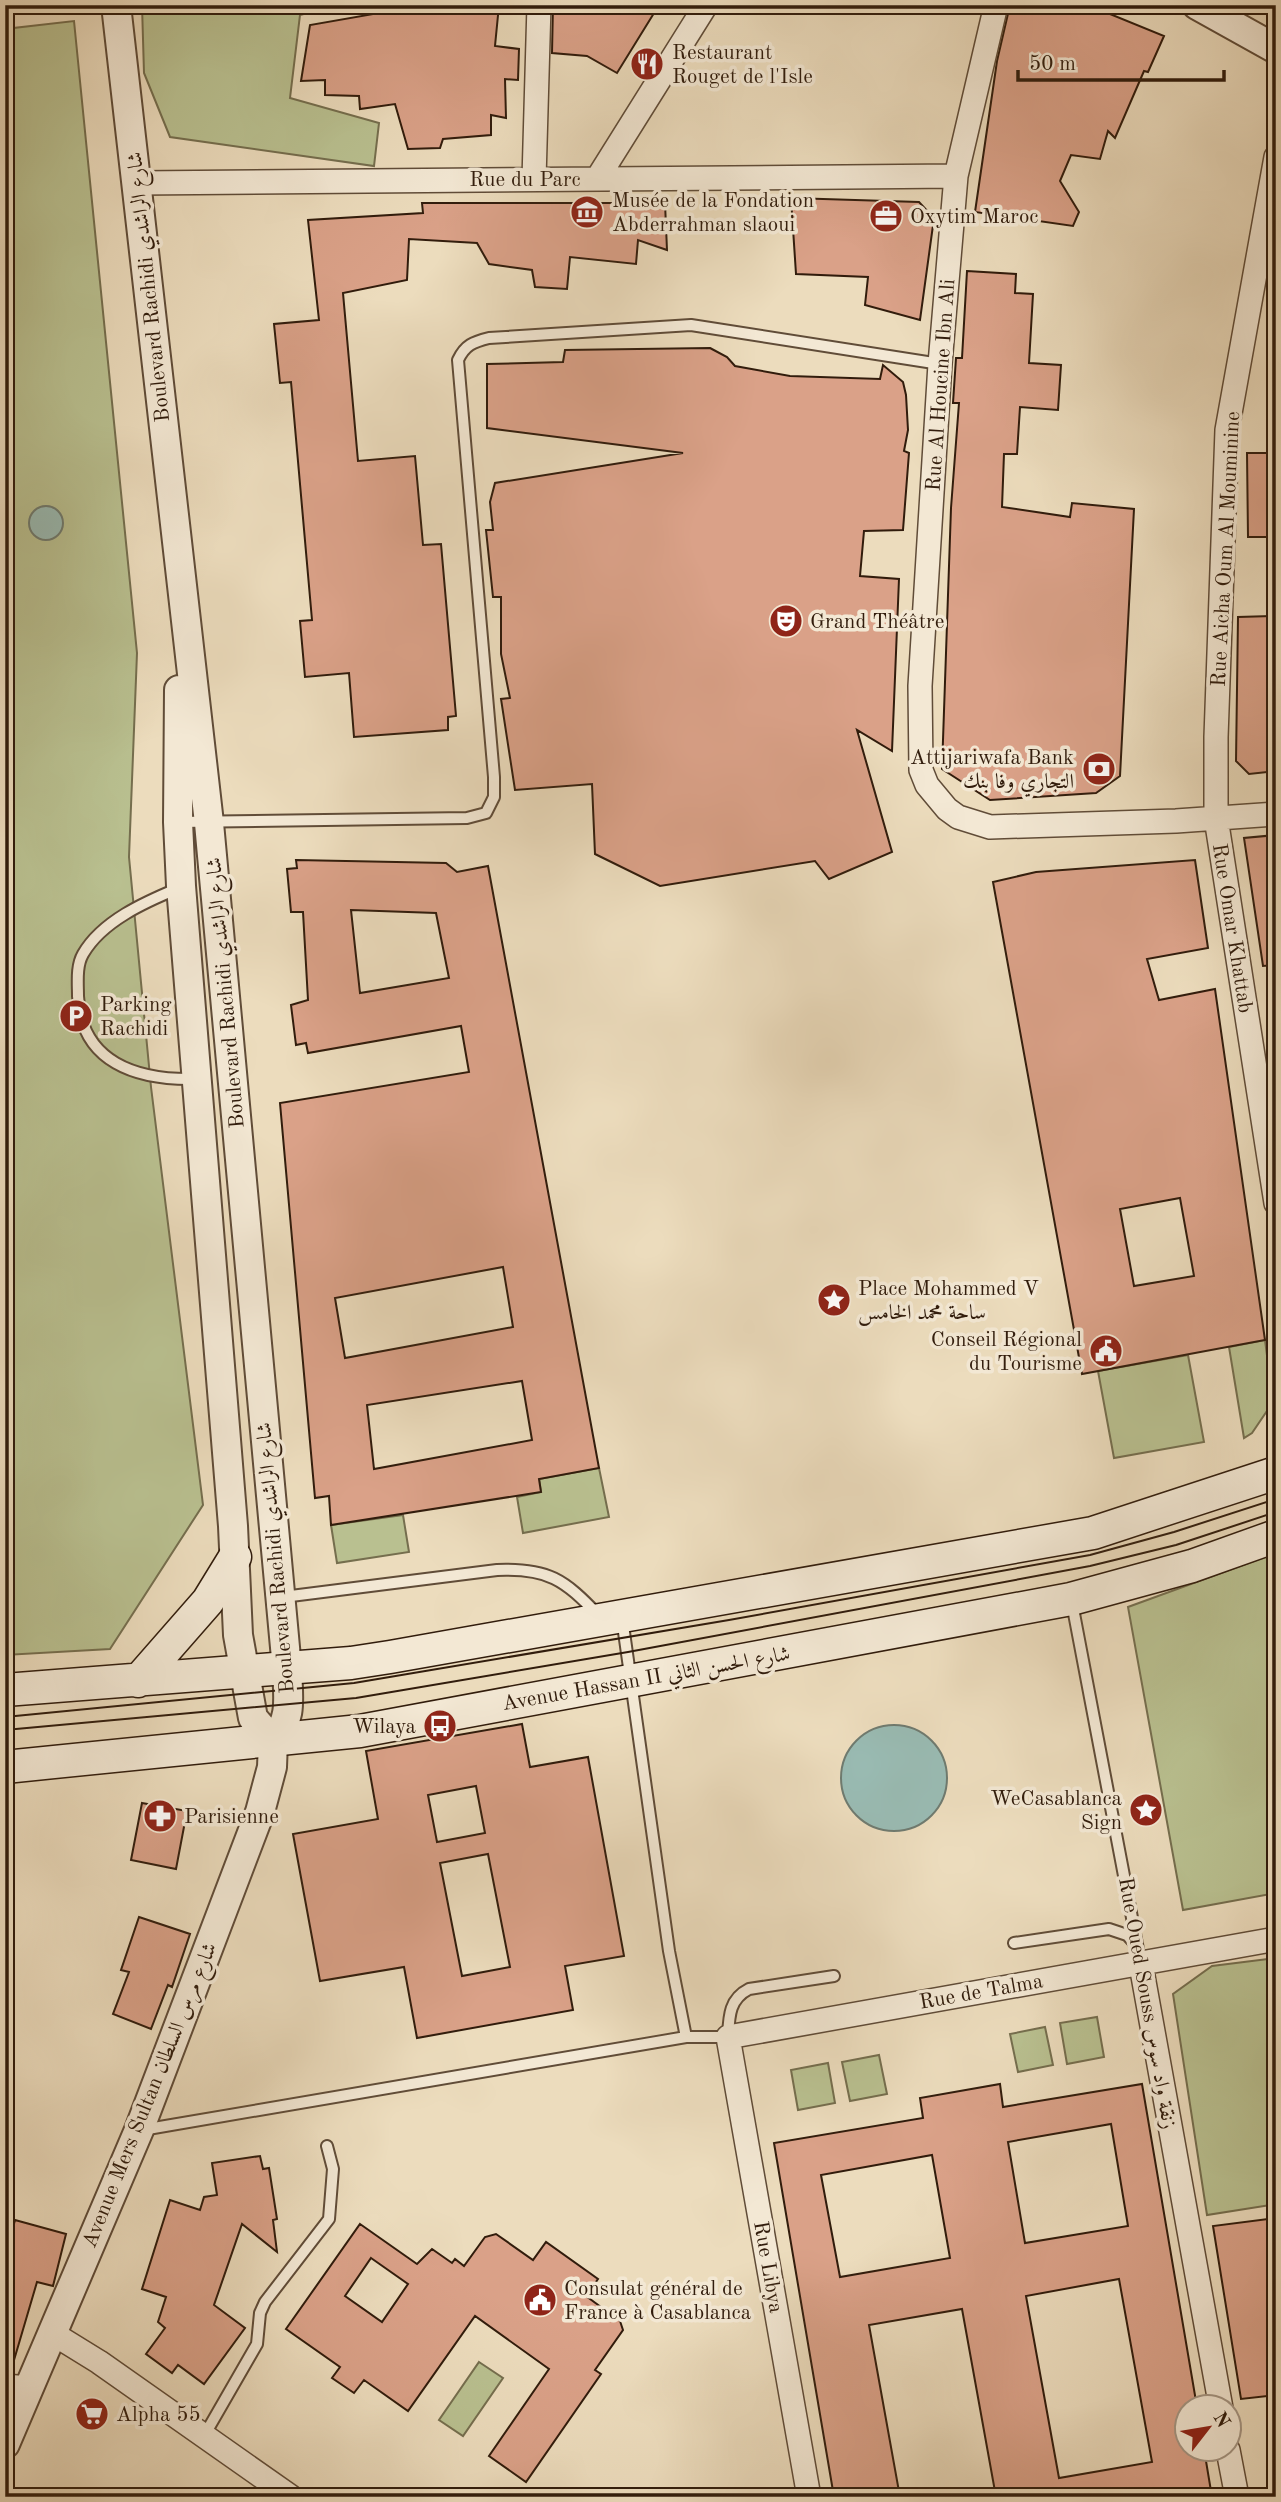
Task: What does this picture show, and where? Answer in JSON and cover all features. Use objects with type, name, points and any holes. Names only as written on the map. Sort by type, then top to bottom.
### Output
[{"type":"main road","points":[[5,1690],[351,1664],[1093,1533],[1276,1473]]},
{"type":"main road","name":"Avenue Hassan II شارع الحسن الثاني","points":[[5,1768],[360,1731],[1071,1599],[1192,1566],[1276,1536]]},
{"type":"main road","points":[[138,1681],[201,1609],[235,1557]]},
{"type":"street","name":"Boulevard Rachidi شارع الراشدي","points":[[116,5],[209,823],[287,1669],[289,1714],[273,1741],[253,1718],[243,1672],[177,822],[180,568]]},
{"type":"street","points":[[534,179],[540,5]]},
{"type":"street","points":[[597,179],[706,5]]},
{"type":"street","name":"Rue Al Houcine Ibn Ali","points":[[996,5],[956,176],[940,364],[920,686],[921,770],[927,785],[947,809],[958,817],[990,827],[1216,818]]},
{"type":"street","points":[[1197,5],[1276,49]]},
{"type":"street","name":"Rue Aicha Oum Al Mouminine","points":[[1216,818],[1217,689],[1227,430],[1276,157]]},
{"type":"street","name":"Rue du Parc","points":[[136,183],[956,176]]},
{"type":"street","points":[[1216,818],[1276,814]]},
{"type":"street","name":"Rue Omar Khattab","points":[[1216,818],[1276,1203]]},
{"type":"street","name":"Avenue Mers Sultan شارع مرس السلطان","points":[[5,2444],[17,2387],[52,2333],[139,2130],[260,1812],[272,1767],[273,1741]]},
{"type":"street","name":"Rue de Talma","points":[[729,2037],[1139,1955],[1276,1939]]},
{"type":"street","name":"Rue Oued Souss زنقة واد سوس","points":[[1139,1955],[1219,2394]]},
{"type":"street","name":"Rue Libya","points":[[729,2037],[809,2497]]},
{"type":"street","points":[[52,2333],[99,2362],[290,2497]]},
{"type":"street","points":[[1231,2464],[1237,2497]]},
{"type":"lane","points":[[177,822],[467,818],[486,813],[494,797],[494,777],[458,360],[463,348],[474,341],[691,325],[940,364]]},
{"type":"lane","points":[[181,887],[149,902],[99,934],[82,955],[79,969],[79,1007],[90,1041],[127,1070],[163,1078],[198,1079]]},
{"type":"lane","points":[[280,1597],[497,1570],[536,1570],[568,1587],[612,1618],[632,1680],[669,1951],[686,2037]]},
{"type":"lane","name":"Rue Oued Souss زنقة واد سوس","points":[[1071,1599],[1139,1955]]},
{"type":"lane","points":[[1014,1943],[1109,1928],[1127,1935],[1139,1955]]},
{"type":"lane","points":[[729,2037],[729,2014],[740,1994],[749,1989],[834,1976]]},
{"type":"lane","name":"Rue de Talma","points":[[139,2130],[686,2037],[729,2037]]},
{"type":"lane","points":[[204,2436],[257,2344],[260,2313],[265,2302],[329,2219],[333,2169],[327,2146]]},
{"type":"green space","points":[[142,5],[337,5],[300,15],[290,98],[379,123],[374,166],[170,137],[144,73]]},
{"type":"green space","points":[[74,21],[137,653],[129,857],[151,1087],[203,1505],[110,1649],[5,1655],[5,29]]},
{"type":"green space","points":[[1265,1340],[1273,1402],[1252,1433],[1244,1438],[1229,1347]]},
{"type":"green space","points":[[1188,1355],[1204,1442],[1114,1458],[1098,1371]]},
{"type":"green space","points":[[599,1468],[609,1517],[523,1533],[517,1497],[541,1492],[539,1479]]},
{"type":"green space","points":[[403,1515],[409,1552],[337,1563],[331,1525]]},
{"type":"green space","points":[[1276,1553],[1276,1893],[1183,1910],[1128,1607]]},
{"type":"green space","points":[[1276,1958],[1276,2204],[1207,2215],[1173,1994],[1212,1966]]},
{"type":"green space","points":[[1097,2017],[1104,2057],[1067,2064],[1060,2023]]},
{"type":"green space","points":[[1045,2027],[1053,2065],[1018,2072],[1010,2034]]},
{"type":"green space","points":[[879,2055],[887,2094],[850,2101],[842,2062]]},
{"type":"green space","points":[[828,2063],[835,2103],[798,2110],[791,2070]]},
{"type":"green space","points":[[479,2362],[503,2378],[463,2436],[439,2420]]},
{"type":"water","points":[[46,506],[58,511],[63,523],[58,535],[46,540],[34,535],[29,523],[34,511]]},
{"type":"water","points":[[894,1725],[914,1729],[932,1740],[943,1758],[947,1778],[943,1798],[932,1816],[914,1827],[894,1831],[874,1827],[856,1816],[845,1798],[841,1778],[845,1758],[856,1740],[874,1729]]},
{"type":"building","points":[[385,5],[499,5],[495,46],[519,49],[518,80],[505,79],[506,118],[491,115],[491,135],[443,139],[440,148],[408,149],[395,104],[360,109],[359,96],[325,95],[325,80],[301,81],[310,25],[385,12]]},
{"type":"building","points":[[553,5],[659,5],[617,73],[587,56],[552,53]]},
{"type":"building","points":[[1010,5],[1088,5],[1164,36],[1148,72],[1144,71],[1115,138],[1108,131],[1100,159],[1071,155],[1060,181],[1079,212],[1073,226],[975,212],[997,61]]},
{"type":"building","points":[[791,198],[919,202],[934,218],[920,320],[865,305],[868,277],[796,274]]},
{"type":"building","points":[[422,203],[665,203],[667,250],[638,240],[636,264],[570,257],[567,289],[535,287],[532,270],[489,264],[477,243],[409,239],[407,280],[343,293],[358,461],[415,456],[423,545],[441,544],[456,716],[448,717],[448,730],[354,737],[349,673],[305,677],[300,621],[312,620],[291,382],[280,383],[274,324],[319,320],[308,220],[423,213]]},
{"type":"building","points":[[967,271],[1016,274],[1015,293],[1033,294],[1029,363],[1061,365],[1058,410],[1020,407],[1017,454],[1004,454],[1002,507],[1070,517],[1072,503],[1134,509],[1120,776],[1096,793],[990,800],[942,769],[951,508],[959,403],[953,403],[956,358],[962,358]]},
{"type":"building","name":"Grand Théâtre","points":[[710,348],[727,357],[735,366],[790,376],[880,379],[883,365],[903,382],[906,395],[908,430],[904,451],[909,453],[903,530],[864,531],[860,576],[899,579],[892,751],[857,730],[892,852],[829,879],[815,861],[660,886],[595,854],[592,784],[515,790],[501,699],[510,698],[501,654],[501,597],[493,597],[486,530],[493,530],[490,502],[495,483],[683,453],[487,428],[487,364],[563,362],[565,350]]},
{"type":"building","points":[[1247,453],[1276,453],[1276,537],[1248,537]]},
{"type":"building","points":[[1276,616],[1276,771],[1249,774],[1236,761],[1238,617]]},
{"type":"building","points":[[1276,835],[1276,965],[1263,966],[1244,838]]},
{"type":"building","points":[[296,860],[446,863],[457,872],[488,866],[599,1468],[539,1479],[541,1492],[331,1525],[329,1496],[315,1498],[280,1103],[469,1072],[461,1026],[308,1053],[306,1043],[296,1045],[291,1005],[308,1000],[303,912],[291,912],[287,869],[297,868]],"holes":[[[351,910],[436,913],[449,978],[360,993]],[[503,1267],[513,1327],[345,1358],[335,1298]],[[522,1381],[532,1440],[374,1469],[367,1405]]]},
{"type":"building","points":[[1195,860],[1208,948],[1147,959],[1159,1000],[1215,989],[1265,1340],[1082,1374],[993,882],[1036,872]],"holes":[[[1180,1198],[1194,1276],[1134,1286],[1120,1209]]]},
{"type":"building","points":[[522,1724],[530,1767],[588,1757],[624,1956],[565,1966],[573,2010],[417,2038],[404,1967],[320,1981],[293,1834],[378,1819],[366,1751]],"holes":[[[476,1786],[485,1833],[437,1842],[428,1795]],[[488,1854],[510,1967],[462,1976],[440,1863]]]},
{"type":"building","points":[[142,1803],[187,1811],[176,1869],[131,1860]]},
{"type":"building","points":[[139,1917],[190,1934],[172,1987],[168,1985],[151,2029],[113,2014],[129,1972],[121,1970]]},
{"type":"building","points":[[1000,2084],[1003,2107],[1142,2084],[1195,2394],[1172,2394],[1172,2464],[1206,2464],[1212,2497],[996,2497],[962,2309],[869,2325],[900,2497],[834,2497],[774,2143],[923,2118],[920,2098]],"holes":[[[1111,2124],[1128,2226],[1025,2243],[1008,2142]],[[932,2155],[950,2258],[840,2277],[821,2175]],[[1119,2279],[1152,2462],[1059,2478],[1026,2296]]]},
{"type":"building","points":[[260,2156],[263,2169],[269,2168],[277,2219],[273,2220],[277,2252],[242,2224],[214,2305],[245,2328],[204,2384],[178,2365],[172,2373],[146,2354],[165,2328],[158,2322],[166,2297],[142,2289],[170,2200],[200,2210],[204,2197],[217,2195],[212,2163]]},
{"type":"building","points":[[1276,2218],[1276,2395],[1242,2399],[1213,2226]]},
{"type":"building","points":[[15,2220],[66,2234],[53,2286],[37,2282],[12,2367],[5,2366],[5,2257]]},
{"type":"building","points":[[360,2224],[417,2264],[432,2249],[452,2263],[455,2259],[464,2266],[485,2237],[496,2234],[533,2260],[546,2242],[598,2279],[586,2296],[620,2321],[623,2330],[595,2370],[601,2374],[526,2482],[489,2456],[549,2369],[475,2316],[408,2411],[364,2380],[354,2393],[332,2378],[340,2367],[286,2329]],"holes":[[[371,2258],[408,2284],[382,2322],[345,2296]]]},
{"type":"tram line","points":[[5,1717],[354,1683],[729,1620],[1090,1555],[1174,1532],[1276,1499]]},
{"type":"tram line","points":[[5,1730],[356,1698],[628,1652],[1090,1566],[1176,1545],[1276,1512]]},
{"type":"place","name":"Restaurant Rouget de l'Isle","points":[[647,64]]},
{"type":"place","name":"Musée de la Fondation Abderrahman slaoui","points":[[587,212]]},
{"type":"place","name":"Oxytim Maroc","points":[[886,216]]},
{"type":"place","name":"Grand Théâtre","points":[[786,621]]},
{"type":"place","name":"Attijariwafa Bank التجاري وفا بنك","points":[[1099,769]]},
{"type":"place","name":"Parking Rachidi","points":[[76,1016]]},
{"type":"place","name":"Place Mohammed V ساحة محمد الخامس","points":[[834,1300]]},
{"type":"place","name":"Conseil Régional du Tourisme","points":[[1106,1351]]},
{"type":"place","name":"Wilaya","points":[[440,1726]]},
{"type":"place","name":"WeCasablanca Sign","points":[[1146,1810]]},
{"type":"place","name":"Parisienne","points":[[160,1816]]},
{"type":"place","name":"Consulat général de France à Casablanca","points":[[540,2300]]},
{"type":"place","name":"Alpha 55","points":[[92,2414]]}]
